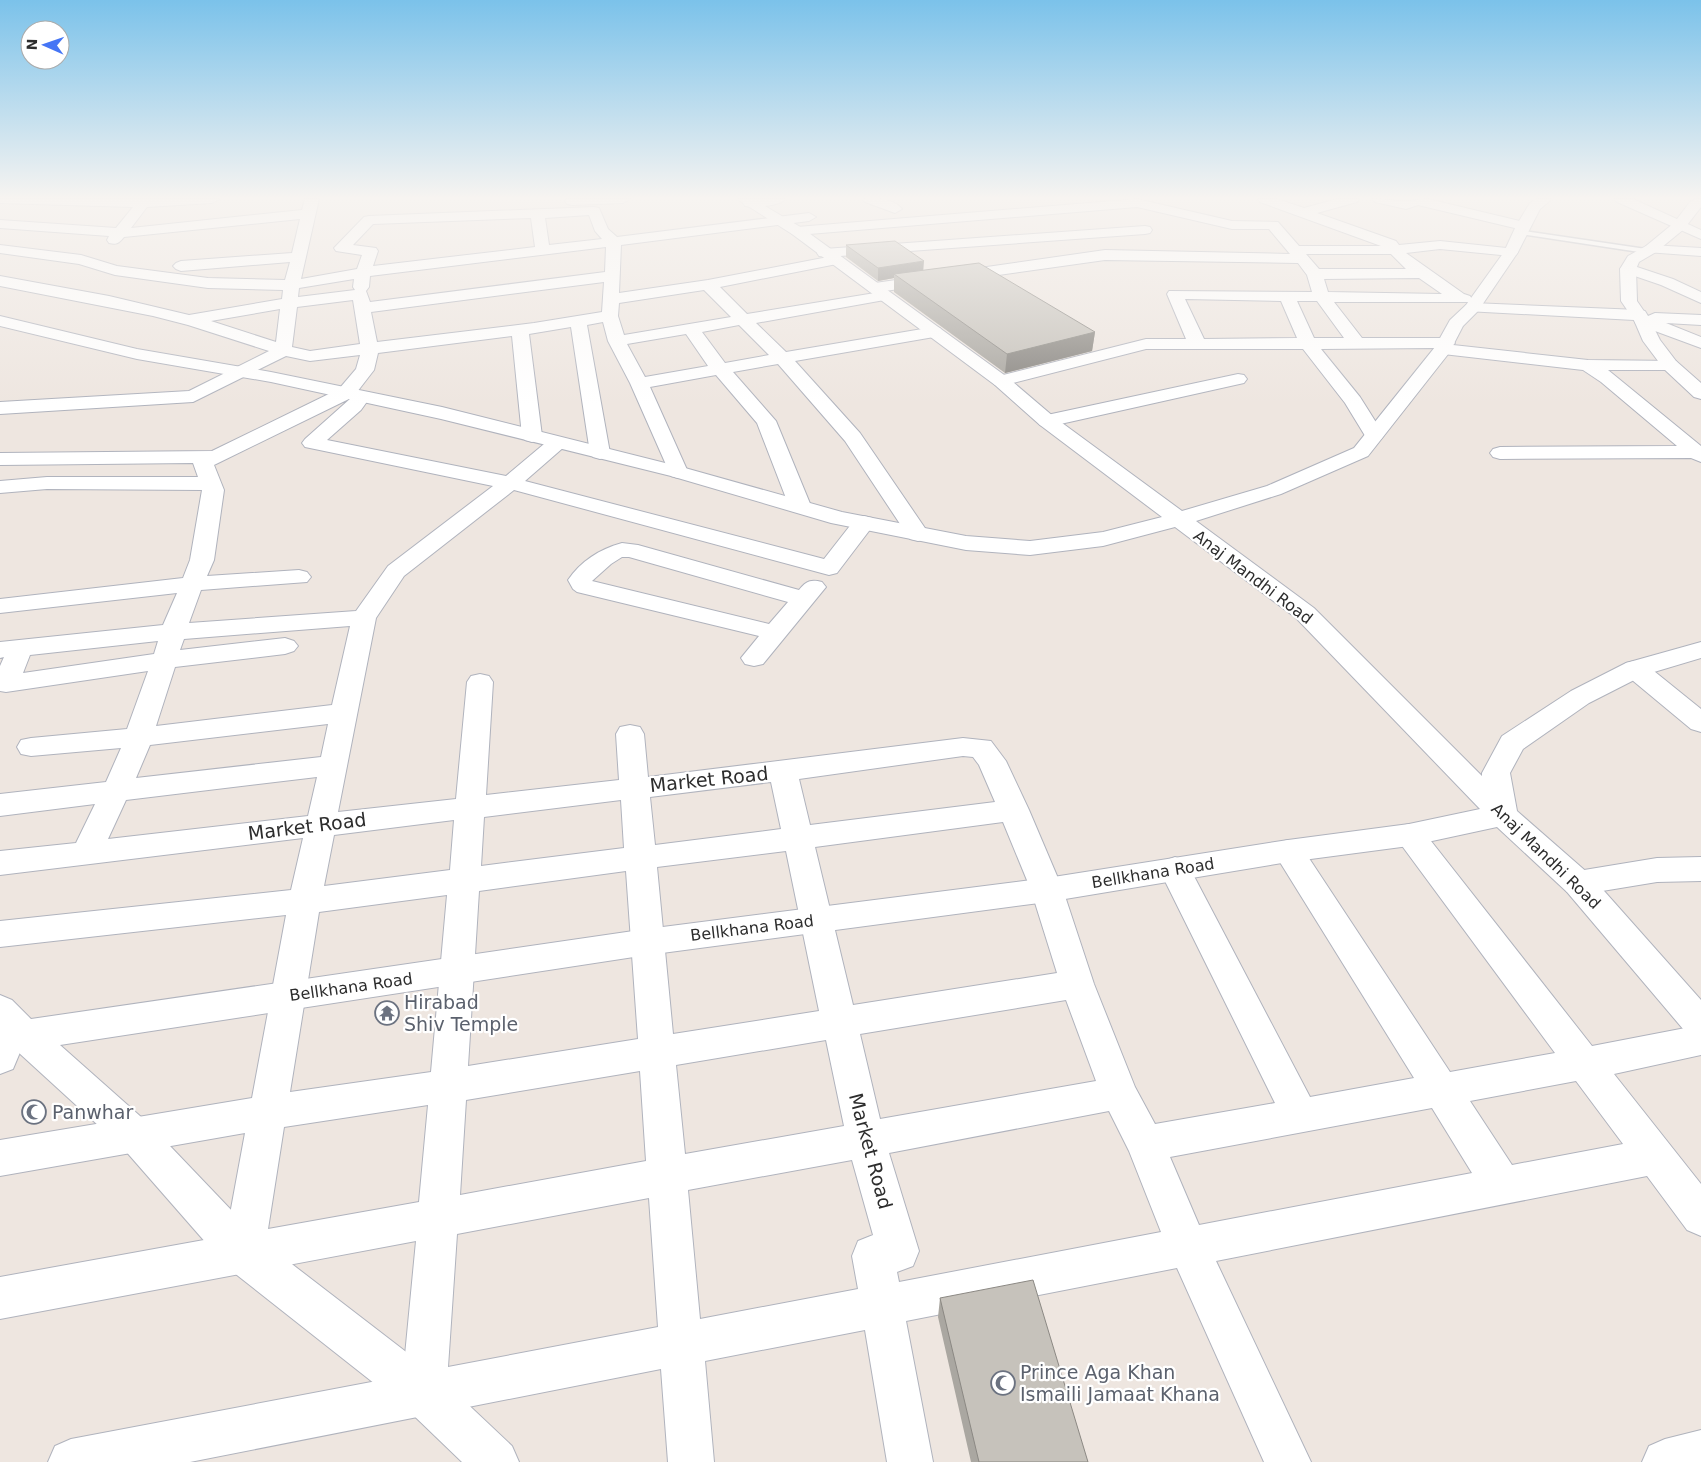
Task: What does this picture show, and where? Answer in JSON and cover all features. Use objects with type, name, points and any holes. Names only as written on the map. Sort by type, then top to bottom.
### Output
[{"type":"street","points":[[29,287],[68,267]]},
{"type":"street","points":[[109,267],[124,271],[208,282],[292,286],[399,267]]},
{"type":"street","points":[[124,271],[171,267]]},
{"type":"street","points":[[283,351],[296,267]]},
{"type":"street","points":[[365,267],[361,301],[370,348],[365,370],[354,394],[354,406],[312,443],[510,483],[829,568]]},
{"type":"street","points":[[413,267],[418,322]]},
{"type":"street","points":[[612,267],[610,308],[617,340],[639,383],[678,472]]},
{"type":"street","points":[[187,320],[289,303],[361,301],[418,322],[520,330],[578,321],[610,308],[783,267]]},
{"type":"street","name":"Anaj Mandhi Road","points":[[845,267],[1001,381],[1047,421],[1304,612],[1503,815],[1578,882],[1701,1025]]},
{"type":"street","points":[[617,340],[743,321],[879,292],[1030,267]]},
{"type":"street","points":[[1310,267],[1315,274],[1321,296],[1357,343]]},
{"type":"street","points":[[1414,267],[1470,302]]},
{"type":"street","points":[[0,321],[137,354],[354,394],[678,472],[839,518],[966,543],[1030,548],[1103,539],[1178,520],[1274,490],[1361,452],[1444,346],[1470,302],[1499,267]]},
{"type":"street","points":[[1701,298],[1666,282],[1628,269],[1629,301],[1641,318],[1652,340],[1670,365],[1701,393]]},
{"type":"street","points":[[1315,274],[1425,273]]},
{"type":"street","points":[[4,289],[29,287],[96,298],[187,320],[283,351],[310,356],[370,348],[418,322],[611,276]]},
{"type":"street","points":[[1666,282],[1701,280]]},
{"type":"street","points":[[708,285],[782,358],[853,438],[918,534]]},
{"type":"street","points":[[1197,343],[1175,294],[1321,296],[1470,302],[1641,318],[1701,320]]},
{"type":"street","points":[[1287,296],[1308,342],[1353,400],[1374,436]]},
{"type":"street","points":[[1641,318],[1701,343]]},
{"type":"street","points":[[578,321],[600,453]]},
{"type":"street","points":[[690,328],[720,369],[766,421],[800,506]]},
{"type":"street","points":[[520,330],[544,439]]},
{"type":"street","points":[[639,383],[934,332]]},
{"type":"street","points":[[1001,381],[1146,344],[1308,342],[1444,346],[1588,365],[1670,365]]},
{"type":"street","points":[[0,408],[193,396],[283,351]]},
{"type":"street","points":[[1588,365],[1607,378],[1699,454]]},
{"type":"street","points":[[1047,421],[1238,380]]},
{"type":"street","points":[[87,852],[117,791],[138,737],[173,632],[202,560],[213,490],[203,463],[354,394]]},
{"type":"street","points":[[243,1253],[305,901],[364,618],[396,571],[510,483],[544,439]]},
{"type":"street","points":[[1500,453],[1699,454]]},
{"type":"street","points":[[0,458],[215,457]]},
{"type":"street","points":[[0,487],[47,483],[211,483]]},
{"type":"street","points":[[754,658],[864,523]]},
{"type":"street","points":[[776,633],[585,587],[580,584],[580,580],[611,552],[619,549],[630,550],[804,599]]},
{"type":"street","points":[[0,606],[192,584],[300,577]]},
{"type":"street","points":[[285,646],[164,660],[6,684],[10,649],[173,632],[364,618]]},
{"type":"street","points":[[1503,815],[1496,773],[1512,743],[1580,697],[1635,669],[1701,650]]},
{"type":"street","points":[[1635,669],[1701,723]]},
{"type":"street","points":[[424,1394],[480,682]]},
{"type":"street","points":[[31,747],[138,737],[344,713]]},
{"type":"street","points":[[630,734],[691,1462]]},
{"type":"street","points":[[783,771],[963,748],[981,748],[992,761],[1047,890],[1077,984],[1119,1093],[1145,1144],[1187,1246],[1288,1462]]},
{"type":"street","points":[[0,805],[333,765]]},
{"type":"street","name":"Market Road","points":[[0,863],[783,771],[866,1140],[898,1251],[873,1256],[910,1462]]},
{"type":"street","points":[[0,934],[305,901],[1014,810]]},
{"type":"street","name":"Bellkhana Road","points":[[6,1036],[457,972],[648,942],[1047,890],[1288,851],[1409,835],[1503,815]]},
{"type":"street","points":[[1409,835],[1701,1216]]},
{"type":"street","points":[[1288,851],[1502,1186]]},
{"type":"street","points":[[1175,869],[1301,1117]]},
{"type":"street","points":[[1578,882],[1658,870],[1701,869]]},
{"type":"street","points":[[0,1158],[268,1112],[448,1086],[1077,984]]},
{"type":"street","points":[[6,1036],[136,1136],[243,1253],[424,1394],[496,1462]]},
{"type":"street","points":[[1145,1144],[1301,1117],[1701,1040]]},
{"type":"street","points":[[0,1298],[1119,1093]]},
{"type":"street","points":[[71,1462],[1656,1156]]},
{"type":"street","points":[[1665,1462],[1701,1453]]},
{"type":"building","points":[[946,267],[986,267],[1095,332],[1007,354],[894,274]]},
{"type":"building","name":"Prince Aga Khan Ismaili Jamaat Khana","points":[[1033,1280],[1088,1462],[979,1462],[940,1298]]},
{"type":"place","name":"Hirabad Shiv Temple","points":[[387,1013]]},
{"type":"place","name":"Panwhar","points":[[34,1112]]},
{"type":"place","name":"Prince Aga Khan Ismaili Jamaat Khana","points":[[1003,1383]]}]
